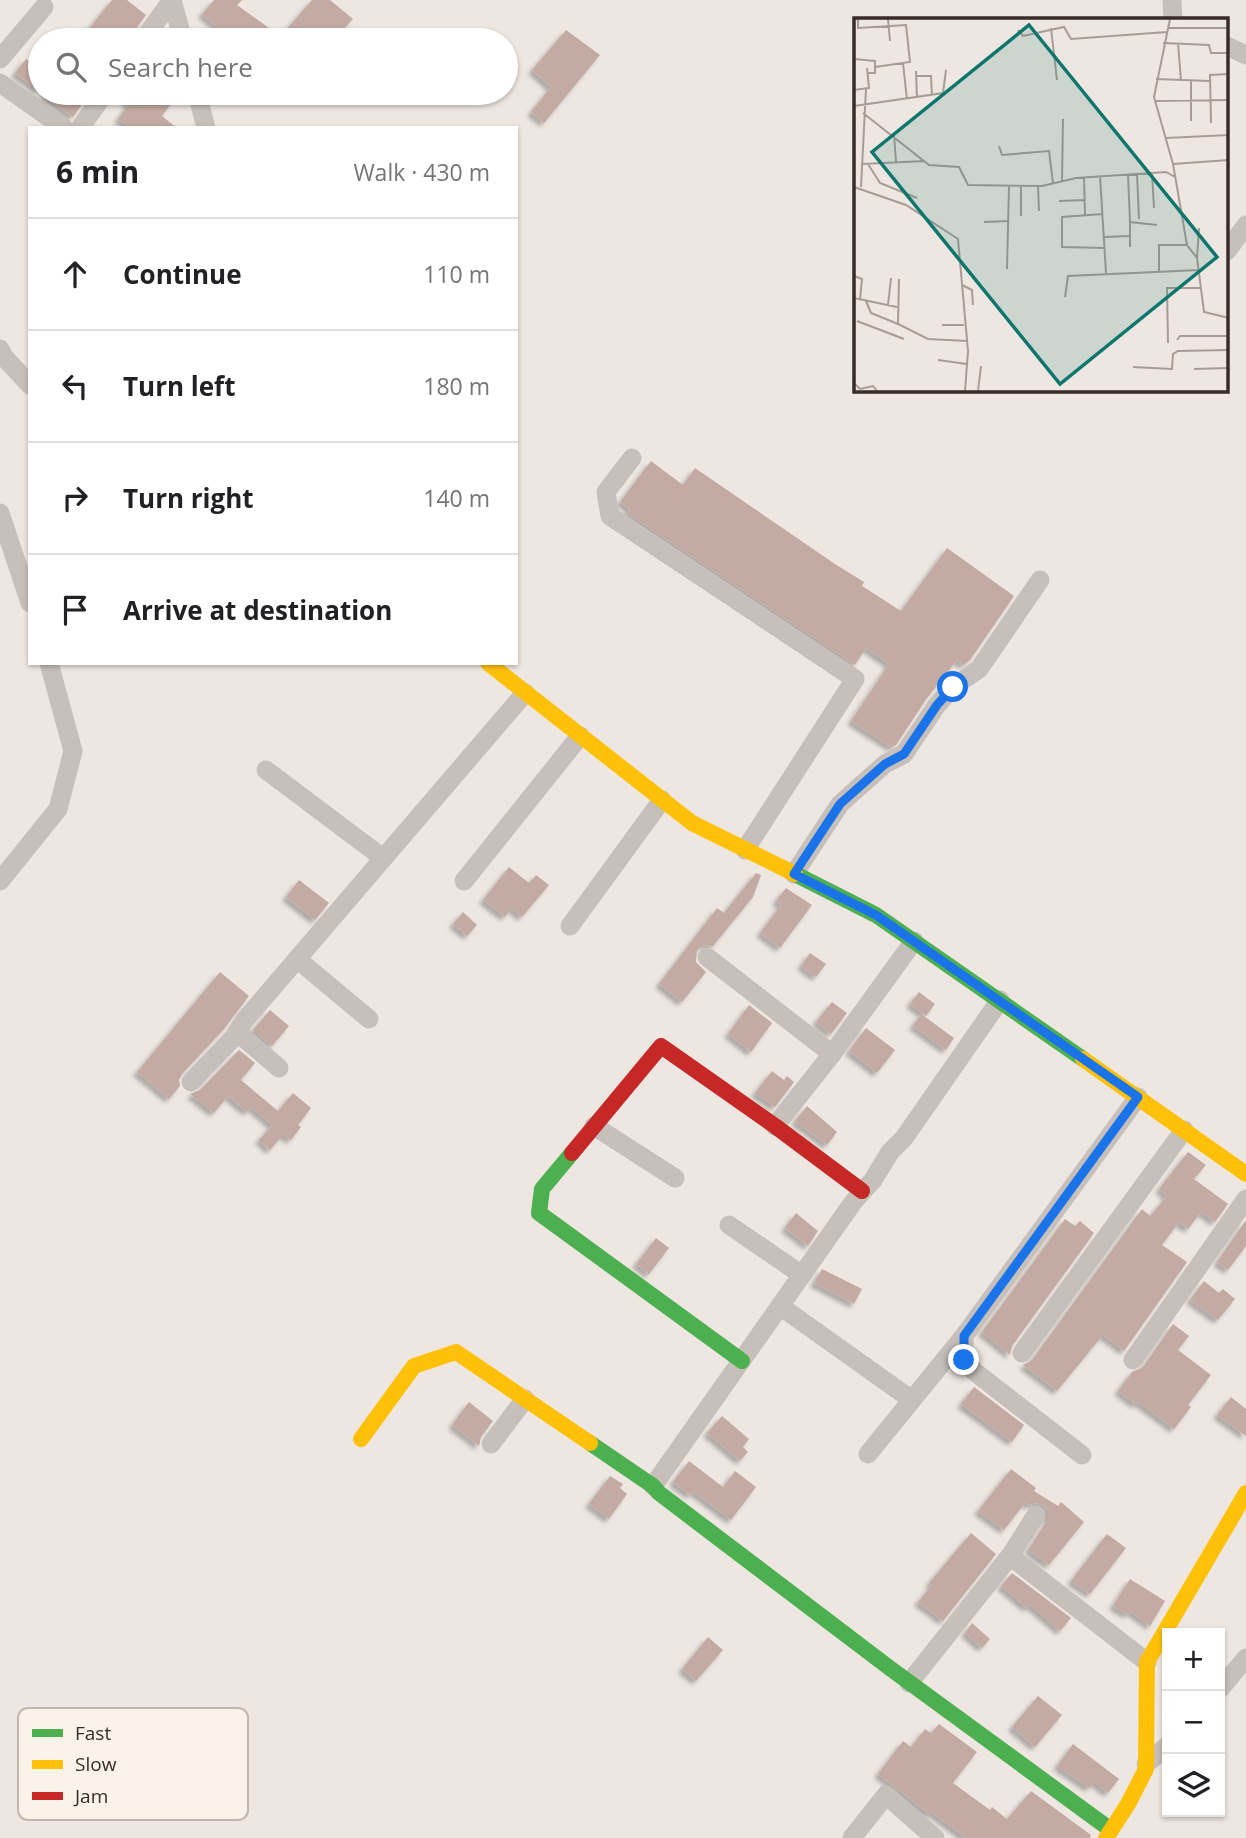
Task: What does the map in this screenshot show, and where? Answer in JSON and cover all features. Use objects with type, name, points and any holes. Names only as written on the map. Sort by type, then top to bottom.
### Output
[{"type":"street","points":[[152,28],[172,0],[180,28]]},
{"type":"street","points":[[1172,0],[1172,18]]},
{"type":"street","points":[[0,59],[44,7]]},
{"type":"street","points":[[1228,46],[1246,55]]},
{"type":"street","points":[[0,83],[28,103]]},
{"type":"street","points":[[31,105],[61,126]]},
{"type":"street","points":[[80,126],[96,105]]},
{"type":"street","points":[[200,105],[205,126]]},
{"type":"street","points":[[1228,250],[1246,225]]},
{"type":"street","points":[[0,349],[28,383]]},
{"type":"street","points":[[632,458],[606,492],[610,516],[855,679],[746,850]]},
{"type":"street","points":[[0,513],[28,597]]},
{"type":"street","points":[[794,874],[840,804],[885,764],[904,754],[937,705],[953,687],[979,669],[1040,580]]},
{"type":"street","points":[[0,881],[58,809],[74,751],[50,665]]},
{"type":"street","points":[[490,665],[692,822],[876,915],[1246,1174]]},
{"type":"street","points":[[191,1082],[237,1032],[525,693]]},
{"type":"street","points":[[464,881],[580,736]]},
{"type":"street","points":[[266,770],[383,858]]},
{"type":"street","points":[[570,926],[662,800]]},
{"type":"street","points":[[775,1126],[832,1054],[914,941]]},
{"type":"street","points":[[707,957],[832,1054]]},
{"type":"street","points":[[297,959],[369,1019]]},
{"type":"street","points":[[653,1486],[1000,1000]]},
{"type":"street","points":[[237,1032],[279,1068]]},
{"type":"street","points":[[741,1361],[539,1213],[542,1189],[661,1046],[862,1191]]},
{"type":"street","points":[[868,1454],[964,1336],[1138,1097]]},
{"type":"street","points":[[594,1126],[676,1178]]},
{"type":"street","points":[[1022,1353],[1184,1130]]},
{"type":"street","points":[[1133,1360],[1246,1199]]},
{"type":"street","points":[[729,1225],[802,1275]]},
{"type":"street","points":[[780,1306],[912,1400]]},
{"type":"street","points":[[964,1336],[964,1360],[975,1372],[1082,1455]]},
{"type":"street","points":[[361,1439],[414,1366],[456,1352],[653,1486],[1109,1834],[1146,1769],[1147,1662],[1246,1493]]},
{"type":"street","points":[[491,1444],[525,1399]]},
{"type":"street","points":[[909,1683],[1010,1556],[1036,1515]]},
{"type":"street","points":[[1010,1556],[1147,1662]]},
{"type":"street","points":[[1225,1683],[1246,1658]]},
{"type":"street","points":[[1146,1764],[1162,1750]]},
{"type":"street","points":[[852,1838],[886,1795],[935,1838]]},
{"type":"building","points":[[112,0],[127,0],[146,15],[137,28],[90,28]]},
{"type":"building","points":[[214,0],[242,0],[237,5],[269,28],[218,28],[202,14]]},
{"type":"building","points":[[312,0],[330,0],[353,19],[345,28],[288,28]]},
{"type":"building","points":[[566,30],[600,55],[544,123],[531,112],[551,87],[532,70]]},
{"type":"building","points":[[26,59],[28,61],[28,83],[15,73]]},
{"type":"building","points":[[57,105],[82,105],[73,117]]},
{"type":"building","points":[[128,105],[170,105],[162,116],[174,126],[127,126],[118,119]]},
{"type":"building","points":[[651,461],[683,485],[695,468],[864,582],[862,586],[901,611],[947,548],[1014,596],[970,660],[963,665],[957,660],[927,698],[896,745],[891,747],[851,721],[889,664],[866,648],[855,665],[627,513],[630,509],[620,502]]},
{"type":"building","points":[[509,867],[529,883],[536,875],[549,885],[522,917],[511,908],[505,917],[483,900]]},
{"type":"building","points":[[756,873],[761,875],[753,897],[713,946],[703,945],[697,950],[696,962],[706,972],[682,1002],[659,984],[717,908],[724,913]]},
{"type":"building","points":[[299,880],[329,903],[315,920],[286,897]]},
{"type":"building","points":[[786,888],[812,905],[780,948],[760,933],[781,905],[776,901]]},
{"type":"building","points":[[463,912],[477,925],[467,936],[453,924]]},
{"type":"building","points":[[810,953],[826,964],[816,977],[801,966]]},
{"type":"building","points":[[220,972],[249,996],[224,1029],[182,1074],[180,1086],[169,1099],[137,1072]]},
{"type":"building","points":[[919,992],[935,1004],[926,1016],[910,1004]]},
{"type":"building","points":[[832,1002],[847,1013],[831,1034],[816,1022]]},
{"type":"building","points":[[749,1005],[772,1023],[751,1052],[728,1034]]},
{"type":"building","points":[[270,1010],[289,1026],[272,1046],[253,1030]]},
{"type":"building","points":[[921,1014],[954,1038],[946,1050],[913,1026]]},
{"type":"building","points":[[866,1028],[895,1050],[877,1073],[849,1051]]},
{"type":"building","points":[[239,1050],[255,1063],[241,1080],[278,1111],[293,1093],[311,1108],[291,1140],[283,1135],[270,1150],[259,1140],[272,1125],[251,1107],[247,1112],[228,1096],[214,1113],[190,1094],[200,1090]]},
{"type":"building","points":[[772,1071],[784,1080],[787,1076],[794,1082],[775,1107],[755,1093]]},
{"type":"building","points":[[807,1106],[837,1132],[827,1145],[795,1121]]},
{"type":"building","points":[[1188,1152],[1206,1165],[1194,1179],[1228,1204],[1215,1222],[1201,1212],[1188,1229],[1179,1222],[1162,1245],[1187,1262],[1124,1351],[1103,1335],[1057,1391],[1023,1365],[1032,1360],[1142,1209],[1150,1216],[1167,1196],[1159,1189]]},
{"type":"building","points":[[796,1213],[818,1231],[808,1246],[785,1228]]},
{"type":"building","points":[[1065,1219],[1075,1226],[1080,1221],[1094,1233],[1012,1346],[1010,1355],[982,1332]]},
{"type":"building","points":[[1246,1220],[1246,1246],[1228,1270],[1217,1262]]},
{"type":"building","points":[[656,1238],[669,1248],[649,1274],[636,1264]]},
{"type":"building","points":[[822,1269],[862,1289],[854,1304],[814,1283]]},
{"type":"building","points":[[1204,1281],[1219,1293],[1223,1289],[1235,1299],[1218,1320],[1190,1300]]},
{"type":"building","points":[[1173,1324],[1189,1336],[1178,1350],[1211,1375],[1174,1429],[1138,1402],[1135,1404],[1118,1391],[1132,1372],[1143,1367]]},
{"type":"building","points":[[974,1387],[1024,1425],[1012,1442],[961,1404]]},
{"type":"building","points":[[1231,1397],[1246,1409],[1246,1436],[1217,1415]]},
{"type":"building","points":[[469,1402],[493,1421],[481,1437],[479,1446],[452,1425]]},
{"type":"building","points":[[722,1416],[749,1439],[743,1447],[748,1452],[740,1461],[707,1433]]},
{"type":"building","points":[[689,1461],[723,1487],[735,1471],[756,1487],[731,1520],[693,1491],[690,1495],[673,1482]]},
{"type":"building","points":[[1011,1469],[1036,1488],[1034,1491],[1058,1506],[1061,1502],[1084,1522],[1049,1565],[1028,1550],[1047,1521],[1047,1510],[1043,1505],[1025,1503],[1004,1530],[978,1511]]},
{"type":"building","points":[[610,1476],[623,1484],[620,1488],[627,1494],[609,1519],[589,1504]]},
{"type":"building","points":[[971,1533],[996,1554],[943,1621],[918,1602],[932,1585],[929,1583]]},
{"type":"building","points":[[1107,1534],[1126,1548],[1090,1594],[1071,1581]]},
{"type":"building","points":[[1012,1573],[1071,1618],[1060,1631],[1030,1605],[1027,1608],[1001,1586]]},
{"type":"building","points":[[1130,1579],[1165,1601],[1150,1626],[1130,1611],[1128,1615],[1113,1606]]},
{"type":"building","points":[[972,1623],[990,1639],[982,1648],[965,1633]]},
{"type":"building","points":[[708,1637],[723,1650],[696,1681],[682,1669]]},
{"type":"building","points":[[1038,1696],[1062,1715],[1035,1747],[1012,1727]]},
{"type":"building","points":[[939,1724],[977,1752],[953,1783],[1007,1819],[1031,1791],[1091,1835],[1090,1838],[966,1838],[931,1812],[929,1814],[878,1774],[903,1741],[911,1747],[925,1729],[931,1733]]},
{"type":"building","points":[[1073,1744],[1119,1779],[1108,1793],[1094,1782],[1089,1788],[1057,1766]]},
{"type":"traffic: fast","points":[[795,874],[876,915],[1083,1059]]},
{"type":"traffic: fast","points":[[572,1153],[542,1189],[539,1213],[742,1361]]},
{"type":"traffic: fast","points":[[590,1443],[653,1486],[891,1669],[1111,1830]]},
{"type":"traffic: slow","points":[[491,665],[692,823],[795,874]]},
{"type":"traffic: slow","points":[[1083,1059],[1246,1174]]},
{"type":"traffic: slow","points":[[361,1439],[414,1366],[456,1352],[590,1443]]},
{"type":"traffic: slow","points":[[1106,1838],[1146,1769],[1147,1662],[1246,1493]]},
{"type":"traffic: jam","points":[[572,1153],[661,1046],[862,1191]]},
{"type":"route","points":[[953,687],[937,705],[904,754],[885,764],[840,804],[794,874],[876,915],[1138,1097],[964,1336],[964,1360]]}]
